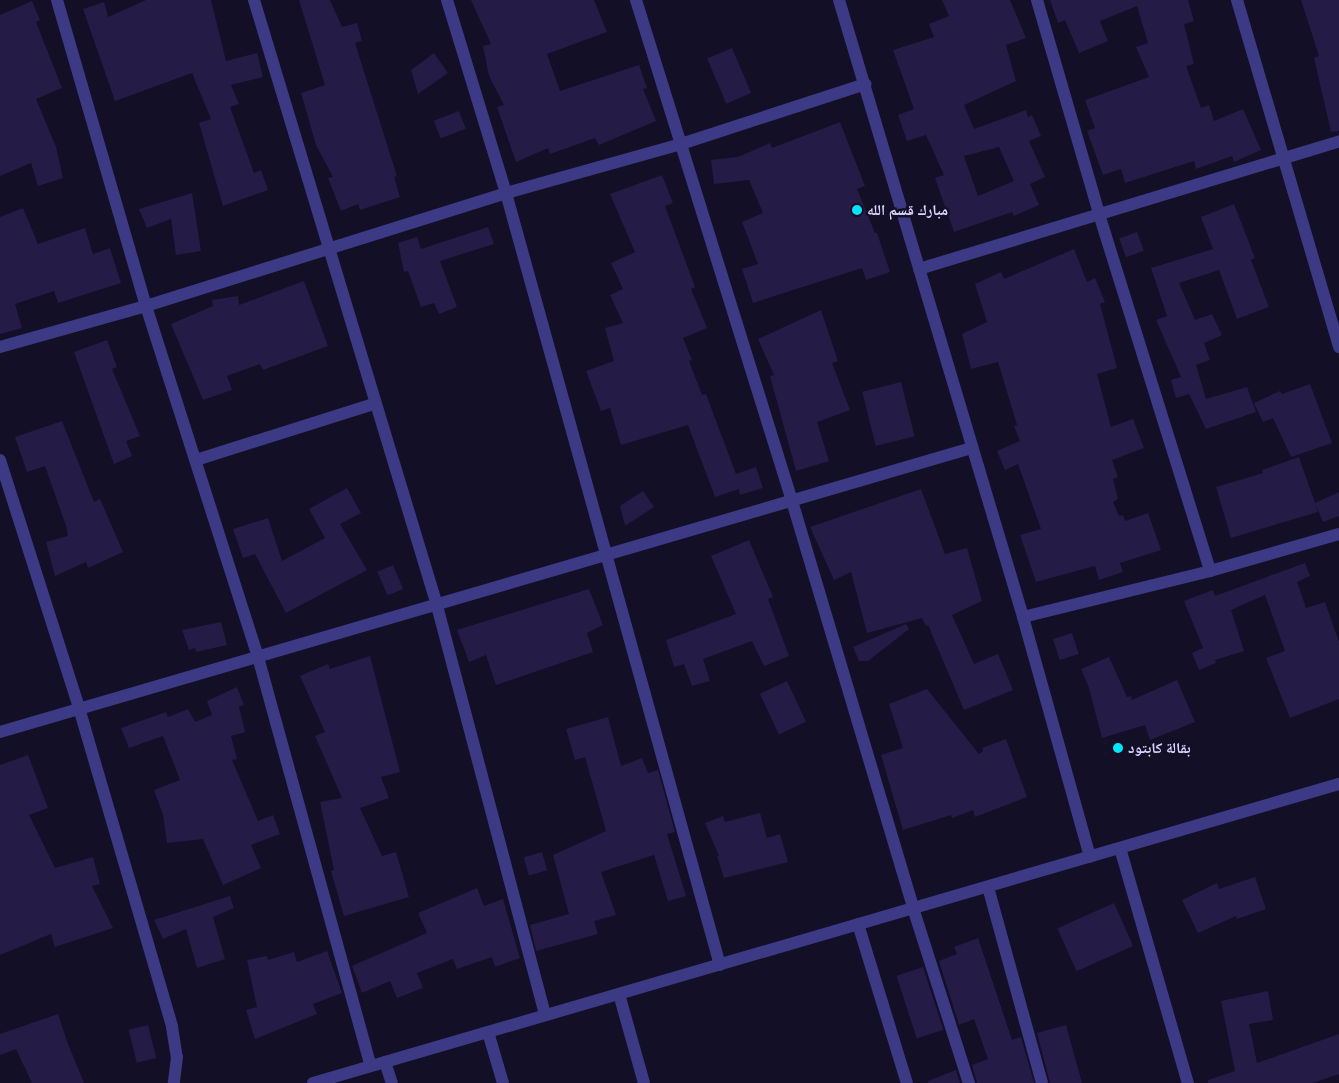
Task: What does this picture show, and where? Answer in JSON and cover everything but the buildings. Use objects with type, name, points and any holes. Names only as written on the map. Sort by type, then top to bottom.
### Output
[{"type":"street","points":[[57,0],[146,306],[258,657],[371,1066]]},
{"type":"street","points":[[254,0],[327,249],[436,602],[545,1015]]},
{"type":"street","points":[[447,0],[506,193],[720,965]]},
{"type":"street","points":[[636,0],[792,501],[913,908],[969,1083]]},
{"type":"street","points":[[838,0],[866,84],[1023,617],[1090,857]]},
{"type":"street","points":[[1037,0],[1099,214],[1210,571]]},
{"type":"street","points":[[1237,0],[1339,347]]},
{"type":"street","points":[[0,347],[146,306],[506,193],[681,144],[866,84]]},
{"type":"street","points":[[919,269],[1339,140]]},
{"type":"street","points":[[196,460],[374,404]]},
{"type":"street","points":[[0,732],[258,657],[436,602],[972,448]]},
{"type":"street","points":[[0,460],[79,708],[176,1043],[174,1083]]},
{"type":"street","points":[[1023,617],[1210,571],[1339,534]]},
{"type":"street","points":[[313,1083],[988,886],[1338,787]]},
{"type":"street","points":[[1120,848],[1188,1083]]},
{"type":"street","points":[[988,886],[1042,1083]]},
{"type":"street","points":[[858,924],[908,1083]]},
{"type":"street","points":[[619,994],[644,1083]]},
{"type":"street","points":[[488,1032],[504,1083]]},
{"type":"street","points":[[385,1062],[392,1083]]},
{"type":"place","name":"مبارك قسم الله","points":[[857,210]]},
{"type":"place","name":"بقالة كابتود","points":[[1118,748]]}]
